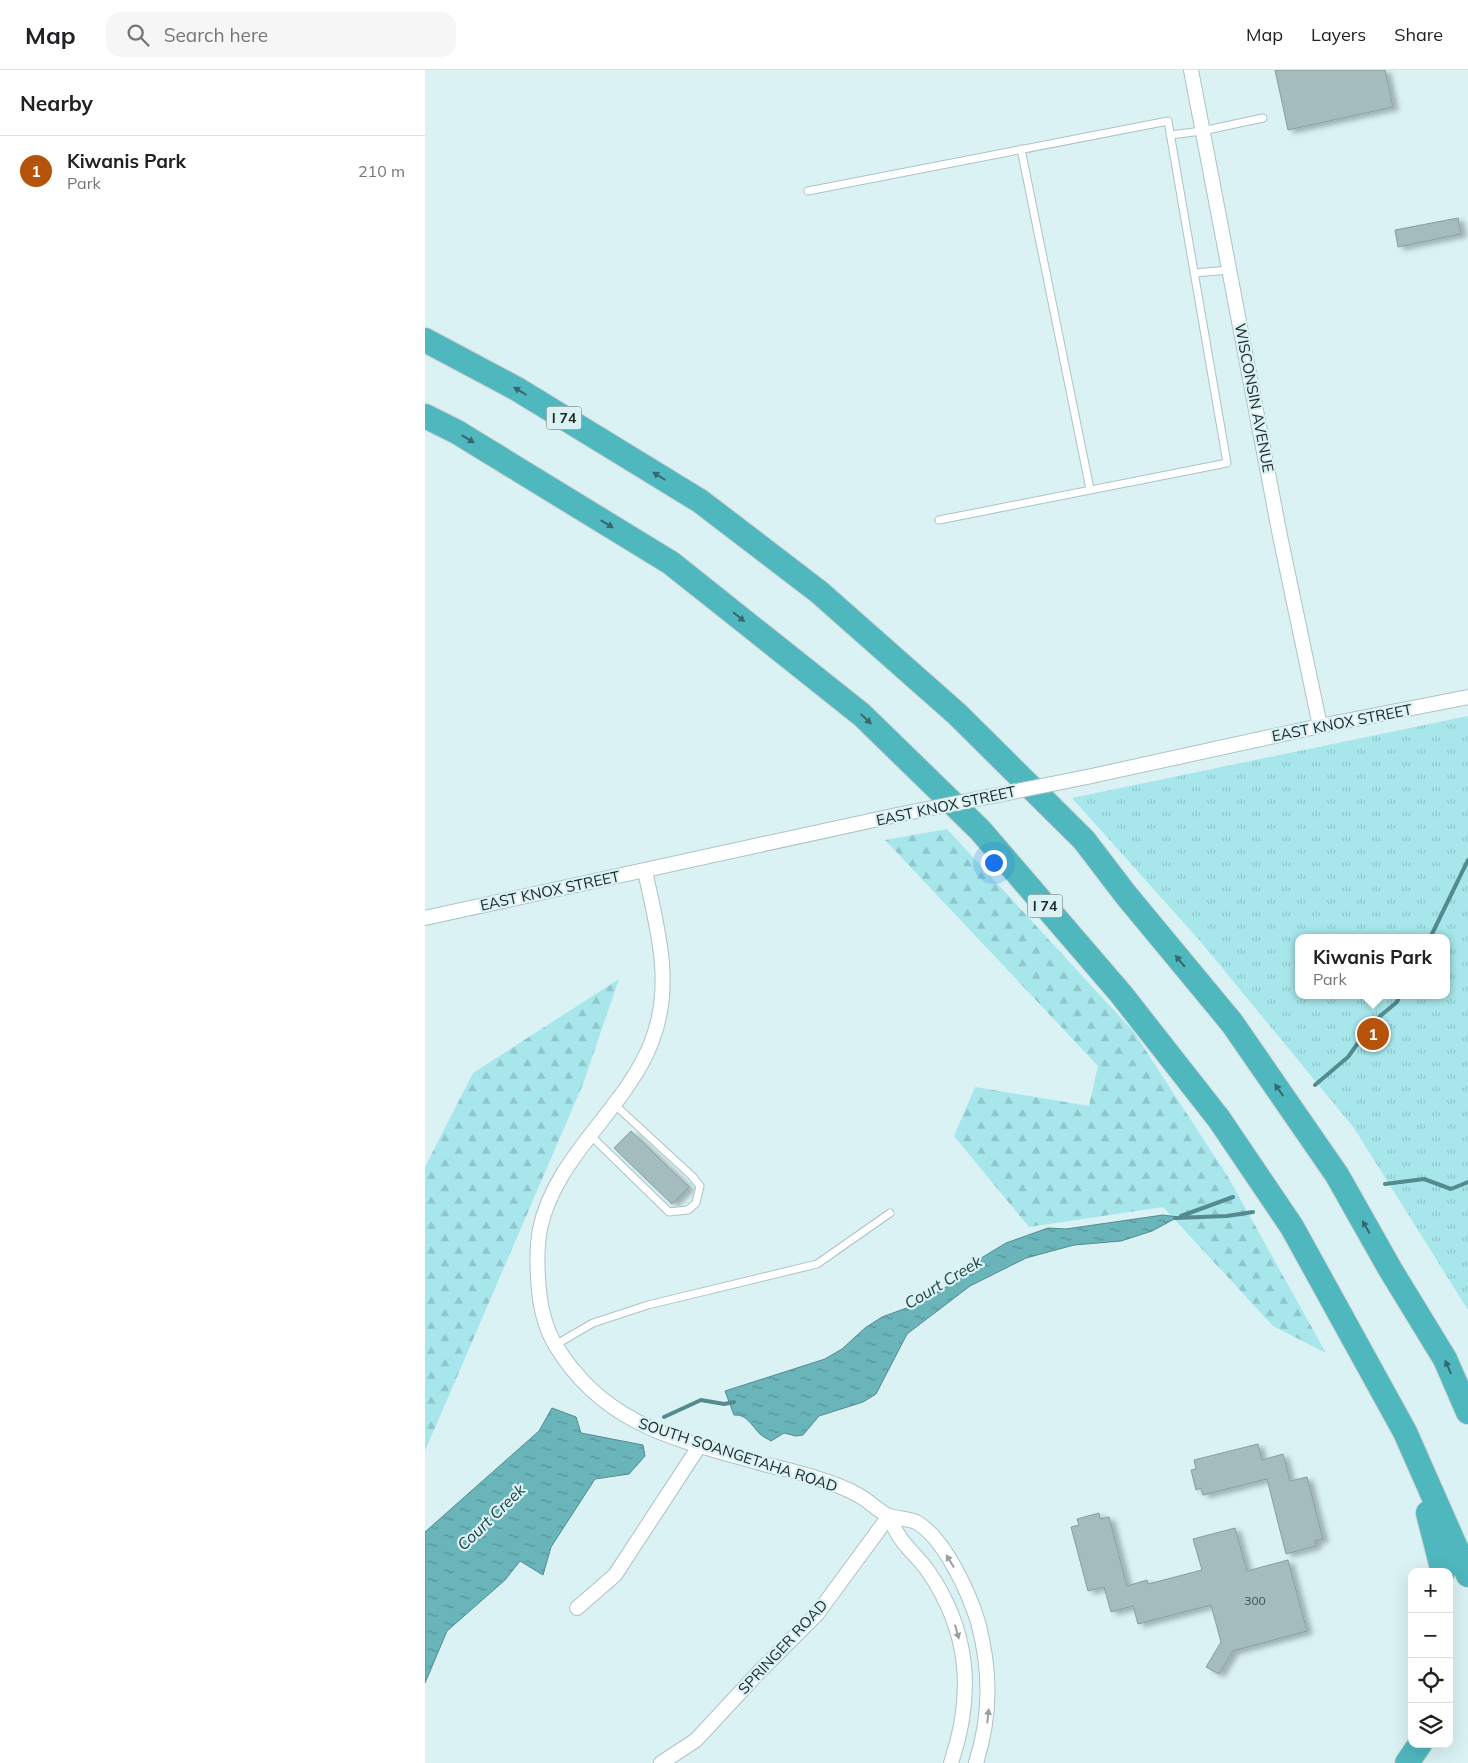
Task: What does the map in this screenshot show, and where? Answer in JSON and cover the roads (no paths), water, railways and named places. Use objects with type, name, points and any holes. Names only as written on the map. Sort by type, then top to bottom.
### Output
[{"type":"highway","name":"I 74","points":[[425,340],[517,389],[700,502],[819,592],[957,714],[1084,840],[1126,895],[1232,1023],[1337,1175],[1390,1269],[1445,1359],[1468,1412]]},
{"type":"highway","name":"I 74","points":[[425,416],[457,432],[671,563],[862,715],[979,830],[1121,994],[1219,1119],[1292,1227],[1405,1432],[1468,1575]]},
{"type":"highway","points":[[1405,1432],[1442,1568]]},
{"type":"highway","points":[[1407,1763],[1417,1748]]},
{"type":"street","name":"WISCONSIN AVENUE","points":[[1191,70],[1278,527],[1321,726]]},
{"type":"street","name":"EAST KNOX STREET","points":[[425,918],[897,815],[1468,697]]},
{"type":"street","name":"SOUTH SOANGETAHA ROAD","points":[[645,871],[662,948],[663,996],[653,1040],[643,1061],[615,1105],[591,1136],[558,1185],[540,1229],[537,1256],[538,1285],[542,1312],[555,1345],[592,1391],[611,1408],[630,1420],[656,1431],[817,1478],[859,1495],[889,1516],[916,1522],[932,1537],[948,1557],[972,1602],[985,1654],[989,1692],[987,1721],[976,1763]]},
{"type":"street","points":[[577,1608],[615,1575],[700,1444]]},
{"type":"street","name":"SOUTH SOANGETAHA ROAD","points":[[889,1516],[900,1538],[928,1570],[939,1588],[951,1611],[958,1633],[964,1657],[966,1691],[964,1714],[951,1763]]},
{"type":"street","name":"SPRINGER ROAD","points":[[661,1763],[696,1740],[760,1671],[817,1614],[889,1516]]},
{"type":"lane","points":[[1171,135],[1202,131],[1263,118]]},
{"type":"lane","points":[[808,191],[1168,120],[1227,462],[939,520]]},
{"type":"lane","points":[[1021,149],[1090,489]]},
{"type":"lane","points":[[1194,273],[1230,270]]},
{"type":"lane","points":[[591,1136],[669,1212],[688,1210],[697,1203],[700,1186],[692,1176],[615,1105]]},
{"type":"lane","points":[[555,1345],[593,1323],[648,1305],[817,1264],[890,1213]]},
{"type":"water","points":[[1163,1215],[1178,1217],[1152,1231],[1121,1241],[1074,1245],[1026,1258],[970,1286],[907,1334],[876,1394],[863,1402],[819,1416],[803,1435],[796,1436],[784,1433],[771,1441],[760,1434],[746,1418],[734,1415],[725,1391],[825,1359],[842,1349],[865,1328],[882,1317],[912,1306],[948,1286],[978,1260],[1006,1243],[1048,1228],[1066,1229]]},
{"type":"water","points":[[552,1408],[576,1417],[581,1433],[643,1445],[645,1456],[629,1474],[595,1479],[551,1547],[543,1575],[520,1561],[505,1580],[447,1631],[425,1683],[425,1532],[539,1431]]},
{"type":"waterway","points":[[1432,934],[1468,860]]},
{"type":"waterway","points":[[1315,1085],[1348,1057],[1373,1022],[1398,999]]},
{"type":"waterway","name":"Court Creek","points":[[1385,1184],[1424,1179],[1451,1189],[1468,1182]]},
{"type":"waterway","points":[[1181,1216],[1233,1197]]},
{"type":"waterway","name":"Court Creek","points":[[1175,1218],[1227,1216],[1253,1212]]},
{"type":"waterway","name":"Court Creek","points":[[664,1417],[701,1400],[724,1404],[734,1402]]},
{"type":"place","name":"Kiwanis Park","points":[[1373,1034]]}]
